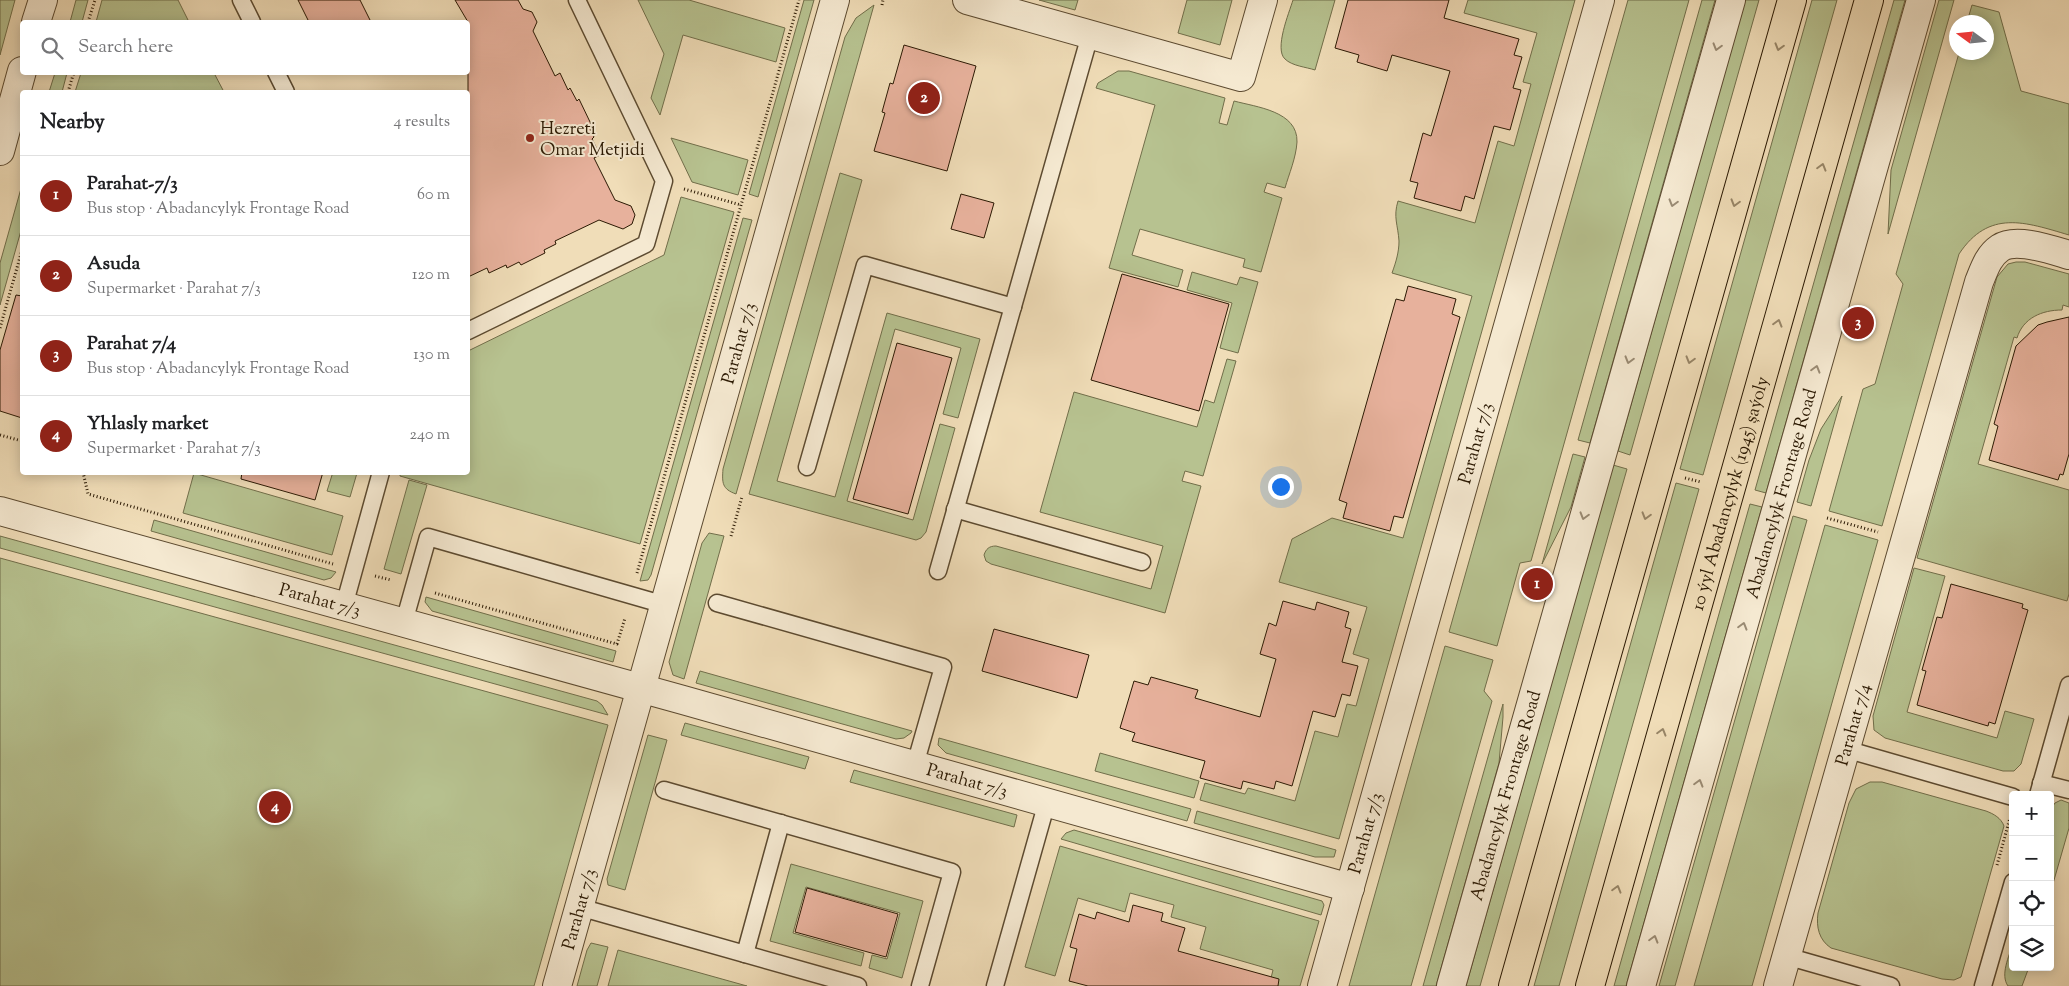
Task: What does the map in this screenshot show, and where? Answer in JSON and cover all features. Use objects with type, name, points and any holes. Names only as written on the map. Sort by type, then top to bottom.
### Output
[{"type":"main road","points":[[1513,986],[1792,0]]},
{"type":"main road","name":"10 ýyl Abadançylyk (1945) şaýoly","points":[[1590,986],[1869,0]]},
{"type":"street","points":[[37,20],[43,0]]},
{"type":"street","name":"Parahat 7/3","points":[[557,986],[835,0]]},
{"type":"street","points":[[967,0],[1241,77],[1263,0]]},
{"type":"street","name":"Parahat 7/3","points":[[1322,986],[1600,0]]},
{"type":"street","name":"Abadancylyk Frontage Road","points":[[1451,986],[1731,0]]},
{"type":"street","name":"Abadancylyk Frontage Road","points":[[1641,986],[1921,0]]},
{"type":"street","points":[[0,151],[21,75]]},
{"type":"street","name":"Parahat 7/4","points":[[1778,986],[1979,282],[1988,261],[2000,247],[2018,244],[2037,246],[2069,255]]},
{"type":"street","name":"Parahat 7/3","points":[[0,511],[641,688],[1350,888]]},
{"type":"lane","points":[[241,0],[251,20]]},
{"type":"lane","points":[[470,330],[646,244],[664,181],[577,0]]},
{"type":"lane","points":[[938,571],[1090,35]]},
{"type":"lane","points":[[278,75],[285,90]]},
{"type":"lane","points":[[807,467],[865,265],[1013,307]]},
{"type":"lane","points":[[344,606],[380,475]]},
{"type":"lane","points":[[956,509],[1142,562]]},
{"type":"lane","points":[[404,622],[428,537],[665,604]]},
{"type":"lane","points":[[717,604],[943,667],[915,765]]},
{"type":"lane","points":[[2069,685],[2040,789],[2069,790]]},
{"type":"lane","points":[[1846,749],[2009,796]]},
{"type":"lane","points":[[664,790],[952,872],[920,986]]},
{"type":"lane","points":[[995,986],[1047,802]]},
{"type":"lane","points":[[745,954],[781,823]]},
{"type":"lane","points":[[1983,986],[2009,896]]},
{"type":"lane","points":[[579,907],[745,954],[803,979],[858,986]]},
{"type":"lane","points":[[1786,956],[1891,986]]},
{"type":"path","points":[[89,20],[95,0]]},
{"type":"path","points":[[635,580],[799,0]]},
{"type":"path","points":[[882,5],[883,0]]},
{"type":"path","points":[[69,90],[73,75]]},
{"type":"path","points":[[663,183],[741,205]]},
{"type":"path","points":[[0,328],[20,257]]},
{"type":"path","points":[[0,435],[20,440]]},
{"type":"path","points":[[84,475],[88,494],[340,566]]},
{"type":"path","points":[[730,536],[742,498]]},
{"type":"path","points":[[1827,518],[1880,533]]},
{"type":"path","points":[[372,575],[399,582]]},
{"type":"path","points":[[428,590],[617,644],[625,616]]},
{"type":"green space","points":[[0,0],[15,0],[0,55]]},
{"type":"green space","points":[[76,0],[88,0],[83,20],[71,20]]},
{"type":"green space","points":[[102,0],[178,0],[188,20],[97,20]]},
{"type":"green space","points":[[638,0],[689,0],[785,28],[776,62],[683,35],[660,115],[651,98],[664,54]]},
{"type":"green space","points":[[804,0],[814,0],[758,197],[749,194]]},
{"type":"green space","points":[[1039,0],[1078,0],[1075,10]]},
{"type":"green space","points":[[1187,0],[1232,0],[1220,45],[1178,33]]},
{"type":"green space","points":[[1293,0],[1335,0],[1315,70],[1291,63],[1282,54],[1283,31]]},
{"type":"green space","points":[[1468,0],[1575,0],[1339,839],[1200,800],[1205,783],[1245,794],[1248,788],[1295,801],[1315,731],[1338,737],[1347,704],[1356,706],[1369,659],[1353,654],[1367,607],[1279,582],[1292,539],[1332,518],[1403,538],[1472,296],[1392,273],[1399,245],[1396,216],[1398,201],[1475,223],[1498,141],[1514,146],[1531,84],[1523,82],[1537,33],[1464,13]]},
{"type":"green space","points":[[1628,0],[1689,0],[1531,561],[1520,563],[1497,646],[1449,632]]},
{"type":"green space","points":[[1702,0],[1715,0],[1590,443],[1578,440]]},
{"type":"green space","points":[[1745,0],[1759,0],[1630,455],[1618,451]]},
{"type":"green space","points":[[1812,0],[1837,0],[1703,475],[1680,469]]},
{"type":"green space","points":[[1894,0],[1905,0],[1766,493],[1755,490]]},
{"type":"green space","points":[[1939,0],[1954,0],[1888,234],[1891,170]]},
{"type":"green space","points":[[874,5],[736,494],[725,488],[723,469],[845,37],[856,18]]},
{"type":"green space","points":[[1972,5],[1999,12],[2021,91],[2069,104],[2069,235],[2023,223],[1995,225],[1983,230],[1959,254],[1882,526],[1829,511],[1863,389],[1875,384],[1903,284],[1896,274],[1957,60],[1994,60],[1994,15],[1969,15]]},
{"type":"green space","points":[[1118,71],[1129,71],[1225,98],[1219,123],[1227,125],[1234,101],[1264,108],[1291,123],[1297,142],[1294,160],[1285,188],[1267,183],[1264,192],[1282,198],[1261,272],[1243,267],[1245,259],[1140,229],[1132,255],[1183,270],[1178,287],[1109,268],[1155,105],[1096,88],[1098,83]]},
{"type":"green space","points":[[54,75],[66,75],[63,90],[50,90]]},
{"type":"green space","points":[[80,75],[215,75],[223,90],[76,90]]},
{"type":"green space","points":[[671,138],[748,160],[738,195],[692,182]]},
{"type":"green space","points":[[840,173],[862,180],[777,481],[835,497],[887,313],[980,339],[958,418],[943,414],[961,348],[895,329],[847,501],[913,520],[940,424],[955,428],[926,532],[921,538],[916,540],[749,494]]},
{"type":"green space","points":[[20,192],[20,234],[0,305],[0,263]]},
{"type":"green space","points":[[681,197],[734,212],[640,544],[400,476],[470,475],[470,350],[664,255]]},
{"type":"green space","points":[[743,218],[752,220],[651,575],[648,580],[640,581]]},
{"type":"green space","points":[[2025,262],[2069,274],[2069,307],[2063,305],[2062,310],[2034,316],[2024,325],[2017,338],[2014,337],[1978,464],[2069,490],[2069,594],[2067,601],[1917,558],[1997,277],[2008,264]]},
{"type":"green space","points":[[1192,272],[1237,285],[1240,277],[1258,282],[1238,353],[1220,348],[1232,303],[1187,290]]},
{"type":"green space","points":[[1227,359],[1236,361],[1203,476],[1185,471],[1182,481],[1201,486],[1165,613],[986,561],[984,555],[986,551],[990,547],[996,546],[1151,589],[1163,546],[1040,512],[1074,392],[1197,427],[1205,400],[1214,403]]},
{"type":"green space","points":[[1842,396],[1811,506],[1797,502],[1809,460],[1821,429]]},
{"type":"green space","points":[[1573,454],[1585,457],[1571,507],[1542,564]]},
{"type":"green space","points":[[1613,465],[1627,469],[1480,986],[1466,986]]},
{"type":"green space","points":[[193,475],[201,475],[343,516],[332,555],[183,513]]},
{"type":"green space","points":[[332,475],[356,475],[350,497],[327,491]]},
{"type":"green space","points":[[409,480],[427,485],[401,574],[384,569]]},
{"type":"green space","points":[[1676,483],[1699,489],[1559,986],[1534,986]]},
{"type":"green space","points":[[1750,504],[1762,507],[1626,986],[1614,986]]},
{"type":"green space","points":[[1793,516],[1807,520],[1675,986],[1659,986]]},
{"type":"green space","points":[[154,520],[336,572],[331,578],[324,580],[151,531]]},
{"type":"green space","points":[[1825,525],[1878,540],[1752,986],[1694,986]]},
{"type":"green space","points":[[709,533],[724,536],[684,679],[673,675],[669,662],[702,543]]},
{"type":"green space","points":[[0,536],[597,701],[608,715],[0,548]]},
{"type":"green space","points":[[0,558],[608,725],[534,986],[0,986]]},
{"type":"green space","points":[[1914,568],[1945,576],[1907,712],[1997,738],[2005,711],[2034,719],[2021,764],[2014,771],[2003,771],[1885,738],[1874,730],[1873,716]]},
{"type":"green space","points":[[426,597],[616,651],[613,662],[432,611],[425,602]]},
{"type":"green space","points":[[1445,646],[1493,660],[1484,691],[1492,701],[1411,986],[1349,986]]},
{"type":"green space","points":[[700,671],[912,731],[904,738],[896,739],[696,683]]},
{"type":"green space","points":[[1503,704],[1499,763],[1436,986],[1423,986]]},
{"type":"green space","points":[[685,723],[809,757],[805,769],[681,735]]},
{"type":"green space","points":[[648,735],[667,740],[625,890],[608,885],[607,879]]},
{"type":"green space","points":[[939,738],[1191,809],[1187,821],[946,753],[938,745]]},
{"type":"green space","points":[[1100,753],[1199,781],[1194,798],[1095,771]]},
{"type":"green space","points":[[854,770],[1017,815],[1014,827],[850,782]]},
{"type":"green space","points":[[1870,782],[1882,782],[1986,811],[1992,813],[2003,823],[2004,826],[1961,977],[1954,980],[1942,979],[1831,948],[1821,937],[1818,928],[1818,913],[1849,803],[1856,789]]},
{"type":"green space","points":[[2061,800],[2069,803],[2069,828],[2054,880],[2054,804]]},
{"type":"green space","points":[[1197,811],[1336,850],[1334,857],[1315,857],[1194,823]]},
{"type":"green space","points":[[1074,830],[1322,901],[1324,905],[1321,915],[1061,839],[1066,833]]},
{"type":"green space","points":[[1060,846],[1319,921],[1300,986],[1269,986],[1273,970],[1200,949],[1206,927],[1171,917],[1174,905],[1130,893],[1125,912],[1078,898],[1055,976],[1025,967]]},
{"type":"green space","points":[[791,864],[923,901],[902,978],[869,968],[872,955],[887,959],[900,913],[806,887],[793,933],[864,953],[861,966],[770,941]]},
{"type":"green space","points":[[591,943],[608,947],[597,986],[577,986],[587,950]]},
{"type":"green space","points":[[618,950],[747,986],[608,986]]},
{"type":"green space","points":[[2009,956],[2009,971],[2028,971],[2022,986],[2008,986],[2005,976]]},
{"type":"building","points":[[298,0],[360,0],[370,20],[308,20]]},
{"type":"building","name":"Hezreti Omar Metjidi","points":[[455,0],[518,0],[523,9],[532,12],[537,22],[533,31],[555,76],[560,73],[568,90],[570,88],[577,101],[579,99],[591,124],[588,125],[594,137],[592,139],[600,155],[594,158],[615,200],[631,206],[635,215],[632,224],[623,229],[599,220],[555,241],[556,244],[544,250],[545,253],[521,265],[519,262],[507,268],[506,265],[489,273],[487,268],[470,276],[470,90],[468,90],[468,75],[470,75],[470,20],[467,20]]},
{"type":"building","points":[[1348,0],[1449,0],[1444,18],[1519,39],[1514,55],[1522,57],[1513,88],[1521,90],[1510,130],[1494,126],[1474,199],[1465,196],[1461,211],[1414,198],[1418,183],[1410,181],[1423,133],[1431,136],[1450,71],[1392,55],[1387,71],[1357,62],[1359,55],[1335,48]]},
{"type":"building","points":[[904,45],[976,66],[947,171],[874,151],[885,113],[882,112],[890,83],[893,84]]},
{"type":"building","points":[[961,194],[994,203],[984,238],[951,229]]},
{"type":"building","points":[[1122,274],[1229,304],[1199,411],[1091,380]]},
{"type":"building","points":[[1408,286],[1456,299],[1452,314],[1460,317],[1403,518],[1394,516],[1390,531],[1343,518],[1347,503],[1339,500],[1396,299],[1404,301]]},
{"type":"building","points":[[16,295],[20,296],[20,417],[0,411],[0,350]]},
{"type":"building","points":[[2069,317],[2069,454],[2063,475],[2060,474],[2058,480],[1989,460],[1998,426],[1994,424],[2016,346],[2038,325]]},
{"type":"building","points":[[897,343],[952,358],[908,514],[853,499]]},
{"type":"building","points":[[242,475],[322,475],[315,500],[241,479]]},
{"type":"building","points":[[1951,584],[2023,604],[2022,608],[2028,610],[1995,724],[1989,722],[1988,726],[1917,705],[1926,671],[1922,670],[1937,617],[1942,618]]},
{"type":"building","points":[[1283,601],[1315,610],[1317,602],[1349,612],[1345,627],[1351,629],[1342,662],[1358,666],[1350,696],[1342,694],[1335,717],[1313,711],[1292,786],[1276,781],[1274,789],[1243,781],[1241,789],[1200,778],[1205,761],[1132,741],[1135,733],[1120,728],[1134,681],[1148,685],[1151,677],[1198,690],[1195,698],[1260,717],[1276,659],[1260,654],[1269,623],[1276,626]]},
{"type":"building","points":[[994,629],[1089,655],[1077,698],[982,671]]},
{"type":"building","points":[[807,888],[898,914],[886,957],[795,932]]},
{"type":"building","points":[[1133,905],[1163,913],[1161,921],[1185,928],[1178,951],[1279,979],[1278,986],[1088,986],[1069,981],[1077,949],[1070,947],[1079,914],[1095,919],[1097,912],[1129,922]]},
{"type":"place","name":"Asuda","points":[[924,98]]},
{"type":"place","name":"Hezreti Omar Metjidi","points":[[530,138]]},
{"type":"place","name":"Parahat 7/4","points":[[1858,323]]},
{"type":"place","name":"Parahat-7/3","points":[[1537,584]]},
{"type":"place","name":"Yhlasly market","points":[[275,807]]}]
